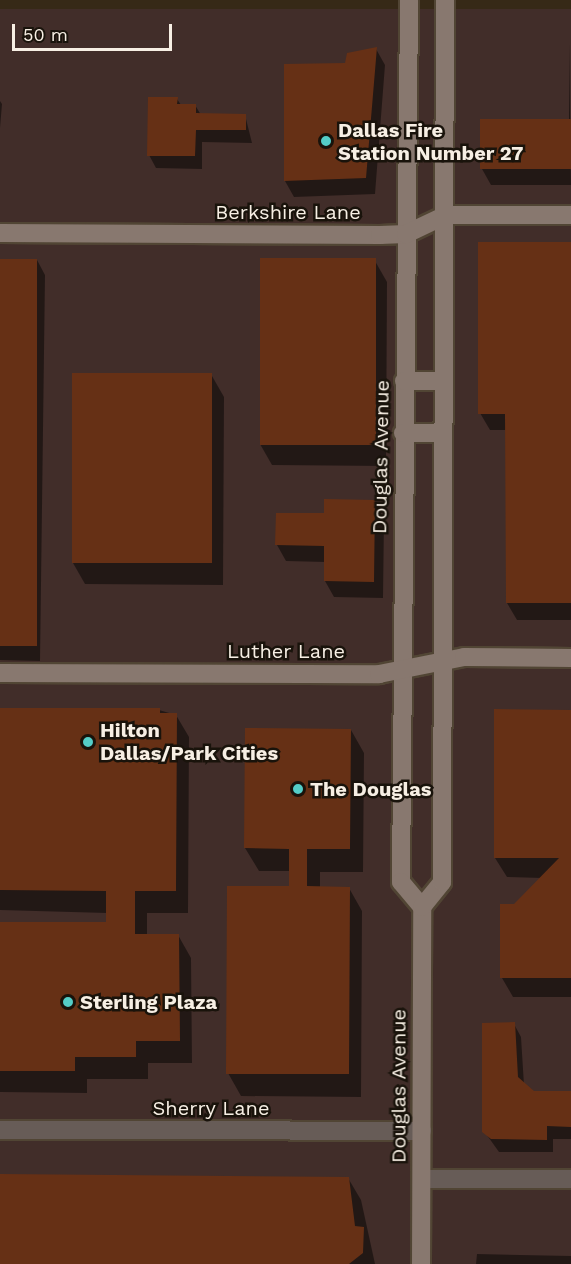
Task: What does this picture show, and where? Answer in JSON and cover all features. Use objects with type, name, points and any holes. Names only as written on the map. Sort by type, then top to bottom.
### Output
[{"type":"street","name":"Douglas Avenue","points":[[409,0],[401,669],[401,882],[422,907],[421,1264]]},
{"type":"street","points":[[422,907],[442,882],[445,0]]},
{"type":"street","name":"Berkshire Lane","points":[[0,233],[406,234],[446,215],[571,215]]},
{"type":"street","points":[[404,381],[443,381]]},
{"type":"street","points":[[404,433],[443,433]]},
{"type":"street","name":"Luther Lane","points":[[0,673],[401,669],[464,657],[571,658]]},
{"type":"street","name":"Sherry Lane","points":[[0,1131],[422,1131]]},
{"type":"street","points":[[422,1179],[571,1179]]},
{"type":"shaded area","points":[[0,9],[571,9],[571,1264],[0,1264]]},
{"type":"building","name":"Dallas Fire Station Number 27","points":[[377,47],[366,178],[284,181],[284,64],[345,63],[347,53]]},
{"type":"building","points":[[148,97],[178,97],[177,104],[196,104],[196,113],[246,114],[246,130],[196,130],[195,156],[147,156]]},
{"type":"building","points":[[480,119],[571,119],[571,169],[480,169]]},
{"type":"building","points":[[478,242],[571,242],[571,603],[506,603],[505,414],[478,414]]},
{"type":"building","points":[[260,258],[376,258],[376,445],[260,445]]},
{"type":"building","points":[[0,259],[37,259],[37,646],[0,646]]},
{"type":"building","points":[[72,373],[212,373],[212,563],[72,563]]},
{"type":"building","points":[[324,499],[375,500],[374,582],[324,581],[324,546],[275,545],[276,513],[324,513]]},
{"type":"building","points":[[0,708],[160,708],[160,713],[177,713],[176,891],[135,891],[135,934],[179,934],[180,1041],[136,1041],[136,1057],[75,1057],[75,1071],[0,1071],[0,922],[106,922],[106,891],[0,890]]},
{"type":"building","points":[[494,709],[571,710],[571,978],[500,978],[500,904],[514,904],[559,858],[494,858]]},
{"type":"building","points":[[245,728],[351,729],[350,849],[307,849],[307,886],[350,887],[349,1074],[226,1074],[227,886],[289,886],[289,849],[244,848]]},
{"type":"building","points":[[515,1022],[518,1077],[534,1091],[571,1091],[571,1127],[547,1126],[547,1140],[491,1139],[482,1132],[482,1023]]},
{"type":"building","points":[[0,1174],[349,1177],[355,1226],[364,1227],[363,1253],[349,1264],[0,1264]]},
{"type":"place","name":"Dallas Fire Station Number 27","points":[[326,141]]},
{"type":"place","name":"Hilton Dallas/Park Cities","points":[[88,742]]},
{"type":"place","name":"The Douglas","points":[[298,789]]},
{"type":"place","name":"Sterling Plaza","points":[[68,1002]]}]
